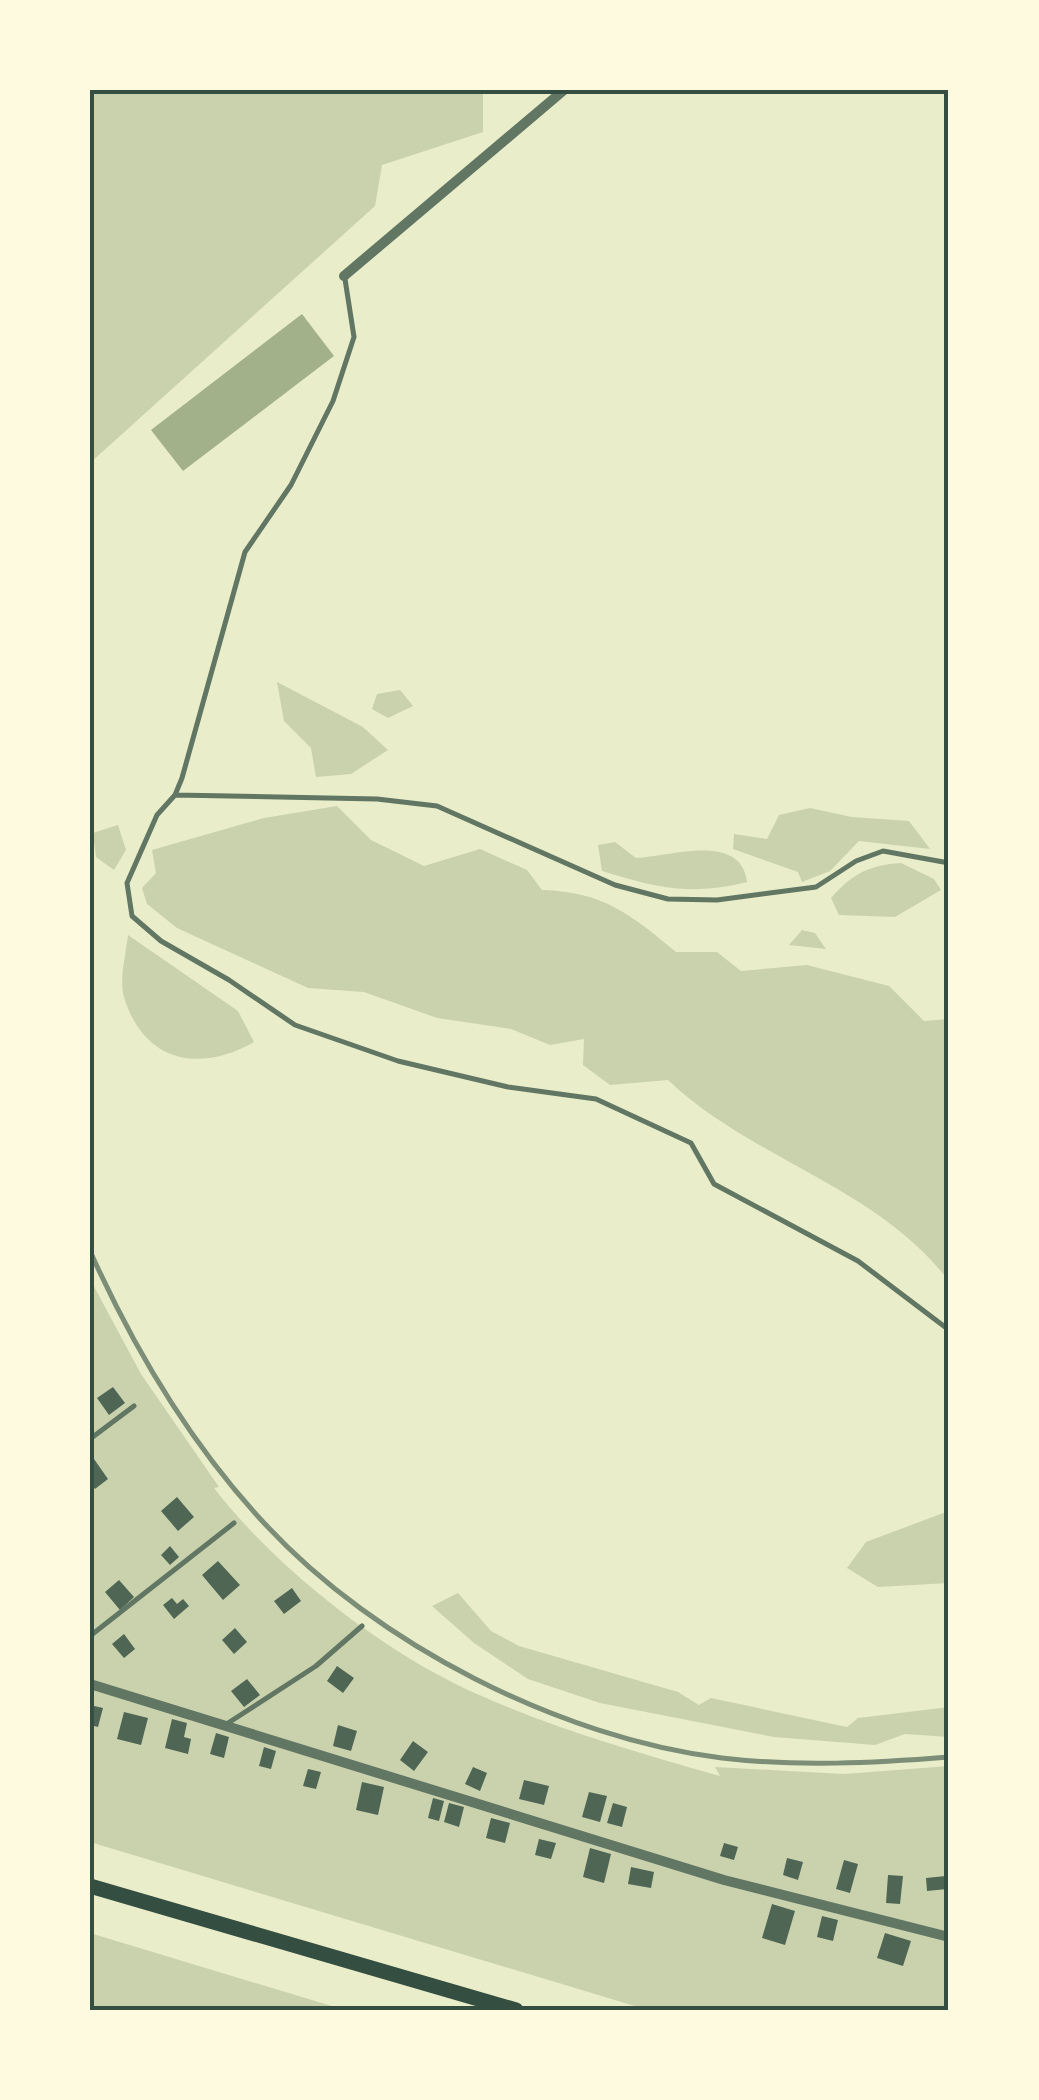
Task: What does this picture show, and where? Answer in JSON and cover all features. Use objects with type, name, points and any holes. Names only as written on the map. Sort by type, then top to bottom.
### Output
[{"type":"main road","points":[[90,1886],[516,2010]]},
{"type":"street","points":[[344,276],[564,90]]},
{"type":"street","points":[[90,1684],[724,1880],[949,1938]]},
{"type":"lane","points":[[344,276],[354,337],[344,369],[333,401],[291,485],[244,552],[218,662],[175,795],[157,815],[127,884],[132,916],[161,941],[230,980],[295,1025],[398,1061],[508,1087],[596,1099],[691,1142],[714,1184],[858,1261],[949,1330]]},
{"type":"lane","points":[[175,795],[377,799],[437,806],[614,884],[668,899],[716,900],[816,887],[856,861],[883,851],[949,863]]},
{"type":"lane","points":[[90,1439],[134,1406]]},
{"type":"lane","points":[[90,1636],[234,1523]]},
{"type":"lane","points":[[226,1724],[316,1666],[362,1626]]},
{"type":"shaded area","points":[[90,90],[483,90],[483,132],[382,165],[375,206],[90,463]]},
{"type":"shaded area","points":[[302,314],[334,356],[183,471],[151,430]]},
{"type":"shaded area","points":[[277,682],[363,727],[388,750],[351,774],[316,777],[311,748],[284,721]]},
{"type":"shaded area","points":[[400,690],[413,706],[388,718],[372,709],[377,694]]},
{"type":"shaded area","points":[[337,806],[371,840],[424,866],[480,849],[527,870],[542,890],[600,900],[676,952],[717,952],[741,971],[807,965],[889,986],[924,1021],[949,1019],[949,1281],[919,1248],[886,1221],[737,1132],[668,1080],[610,1085],[583,1065],[584,1039],[550,1045],[511,1029],[437,1018],[364,992],[308,988],[177,928],[147,904],[142,888],[156,873],[152,850],[264,818]]},
{"type":"shaded area","points":[[810,808],[852,817],[909,821],[930,849],[859,841],[830,871],[802,882],[798,872],[733,849],[734,834],[767,839],[779,815]]},
{"type":"shaded area","points":[[118,825],[126,850],[114,870],[96,857],[93,833]]},
{"type":"shaded area","points":[[615,842],[636,858],[718,852],[742,866],[747,882],[708,889],[674,888],[602,871],[598,845]]},
{"type":"shaded area","points":[[901,863],[934,879],[941,890],[895,917],[839,915],[831,898],[846,883],[870,869]]},
{"type":"shaded area","points":[[802,930],[815,933],[826,949],[789,945]]},
{"type":"shaded area","points":[[128,935],[238,1011],[254,1042],[234,1052],[194,1059],[176,1056],[145,1036],[124,997]]},
{"type":"shaded area","points":[[90,1279],[141,1374],[219,1487],[214,1488],[239,1518],[330,1603],[434,1673],[561,1727],[720,1776],[715,1767],[844,1774],[949,1766],[949,2010],[648,2010],[90,1842]]},
{"type":"shaded area","points":[[949,1503],[949,1583],[878,1587],[847,1568],[866,1542],[946,1512]]},
{"type":"shaded area","points":[[458,1593],[491,1631],[519,1646],[678,1692],[699,1705],[711,1698],[847,1727],[858,1718],[949,1707],[949,1737],[905,1734],[875,1745],[774,1737],[600,1703],[528,1679],[474,1643],[432,1606]]},
{"type":"shaded area","points":[[90,1933],[345,2010],[90,2010]]},
{"type":"building","points":[[113,1387],[125,1403],[109,1415],[97,1398]]},
{"type":"building","points":[[94,1459],[108,1479],[95,1489],[90,1482],[90,1463]]},
{"type":"building","points":[[177,1497],[194,1517],[178,1531],[161,1511]]},
{"type":"building","points":[[170,1546],[179,1557],[170,1565],[161,1555]]},
{"type":"building","points":[[218,1561],[240,1585],[223,1600],[202,1575]]},
{"type":"building","points":[[119,1580],[134,1597],[120,1610],[105,1592]]},
{"type":"building","points":[[292,1588],[301,1601],[284,1614],[274,1601]]},
{"type":"building","points":[[172,1598],[177,1604],[183,1599],[189,1606],[174,1619],[163,1605]]},
{"type":"building","points":[[235,1628],[247,1642],[234,1654],[222,1640]]},
{"type":"building","points":[[124,1634],[135,1649],[124,1658],[112,1644]]},
{"type":"building","points":[[337,1666],[354,1678],[343,1693],[327,1681]]},
{"type":"building","points":[[247,1679],[260,1695],[244,1707],[231,1691]]},
{"type":"building","points":[[90,1705],[103,1708],[98,1727],[90,1725]]},
{"type":"building","points":[[124,1712],[148,1718],[141,1745],[117,1739]]},
{"type":"building","points":[[172,1719],[187,1723],[184,1737],[191,1739],[188,1754],[165,1748]]},
{"type":"building","points":[[338,1725],[357,1731],[351,1751],[333,1746]]},
{"type":"building","points":[[216,1733],[229,1737],[224,1758],[210,1754]]},
{"type":"building","points":[[413,1741],[428,1752],[414,1771],[400,1760]]},
{"type":"building","points":[[264,1747],[276,1751],[271,1769],[259,1766]]},
{"type":"building","points":[[473,1767],[487,1773],[480,1791],[465,1784]]},
{"type":"building","points":[[308,1769],[321,1772],[316,1789],[303,1786]]},
{"type":"building","points":[[524,1780],[549,1786],[544,1805],[519,1799]]},
{"type":"building","points":[[362,1782],[384,1787],[378,1815],[356,1810]]},
{"type":"building","points":[[589,1792],[607,1796],[600,1822],[582,1817]]},
{"type":"building","points":[[433,1798],[444,1801],[439,1821],[428,1818]]},
{"type":"building","points":[[449,1803],[464,1807],[459,1827],[444,1822]]},
{"type":"building","points":[[613,1803],[627,1807],[622,1827],[607,1823]]},
{"type":"building","points":[[491,1818],[510,1823],[505,1843],[486,1838]]},
{"type":"building","points":[[539,1839],[556,1843],[551,1859],[535,1855]]},
{"type":"building","points":[[724,1843],[738,1847],[734,1860],[720,1856]]},
{"type":"building","points":[[590,1848],[611,1854],[604,1883],[583,1877]]},
{"type":"building","points":[[787,1858],[803,1862],[798,1880],[783,1875]]},
{"type":"building","points":[[844,1860],[858,1864],[850,1893],[836,1889]]},
{"type":"building","points":[[631,1867],[654,1872],[651,1888],[628,1884]]},
{"type":"building","points":[[888,1875],[903,1876],[900,1904],[886,1903]]},
{"type":"building","points":[[946,1876],[947,1889],[927,1891],[926,1878]]},
{"type":"building","points":[[772,1904],[795,1911],[785,1945],[762,1938]]},
{"type":"building","points":[[822,1916],[838,1920],[833,1941],[817,1937]]},
{"type":"building","points":[[885,1933],[911,1941],[903,1966],[877,1958]]},
{"type":"railway","points":[[90,1251],[145,1360],[189,1429],[238,1494],[310,1568],[416,1646],[535,1707],[660,1747],[722,1758],[807,1763],[949,1757]]}]
